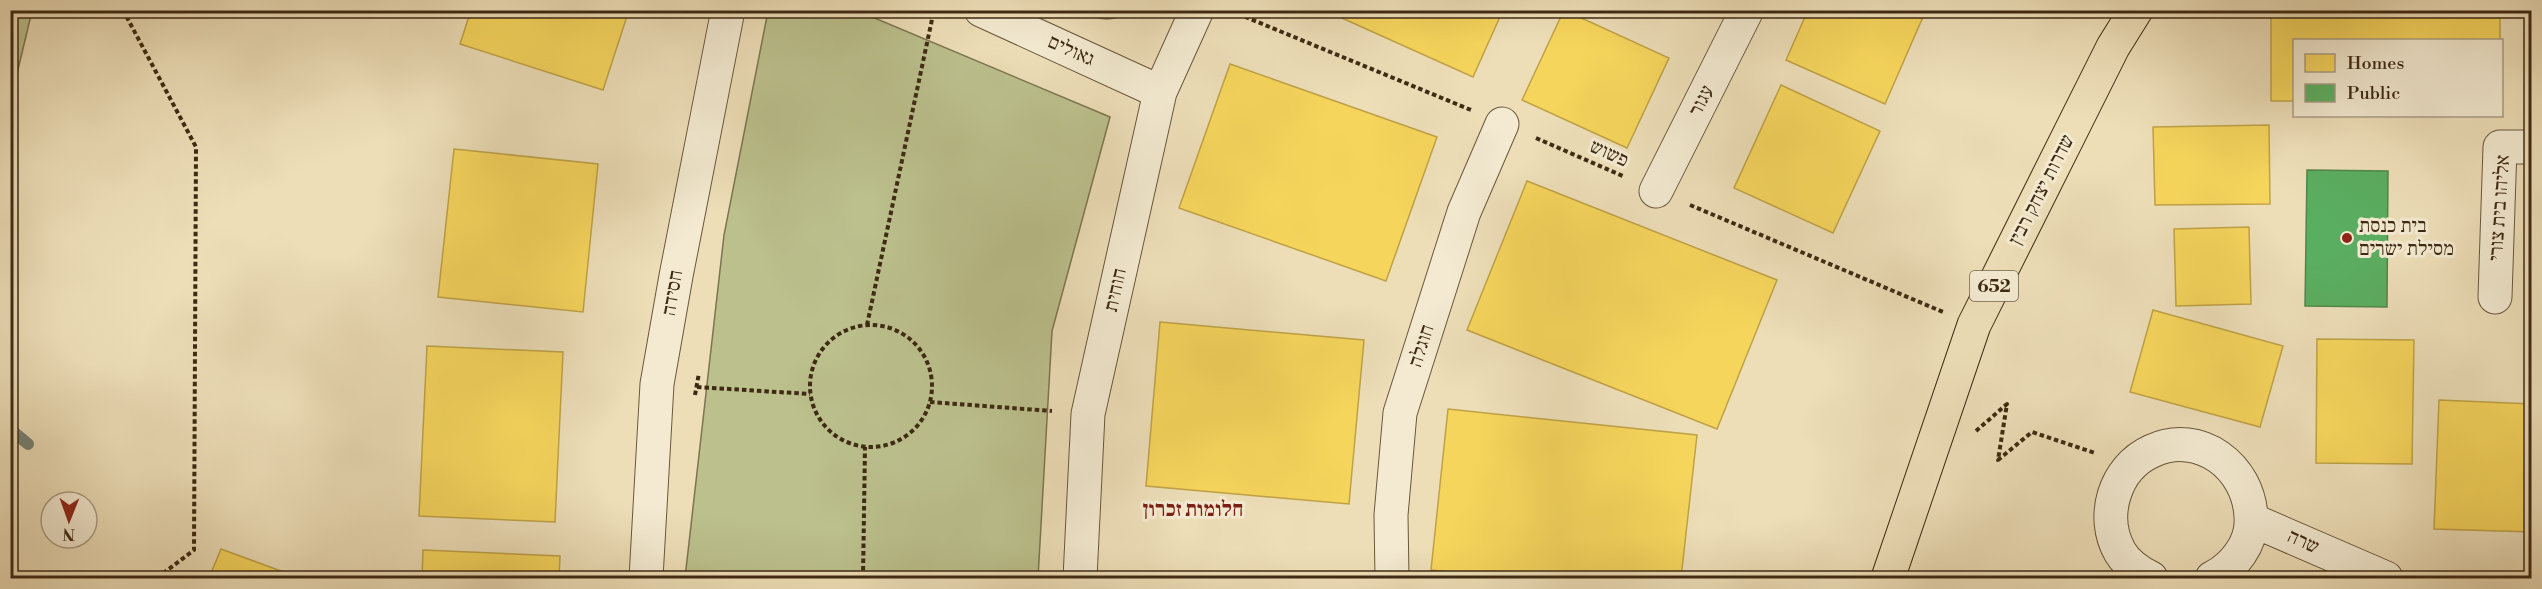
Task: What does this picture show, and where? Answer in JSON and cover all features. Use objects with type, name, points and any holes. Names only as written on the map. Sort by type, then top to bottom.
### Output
[{"type":"main road","name":"שדרות יצחק רבין","points":[[1888,579],[1974,325],[2113,47],[2136,10]]},
{"type":"street","name":"חסידה","points":[[646,579],[657,384],[728,10]]},
{"type":"street","name":"גאולים","points":[[981,10],[1160,92]]},
{"type":"street","name":"חוחית","points":[[1080,579],[1088,414],[1160,92],[1197,10]]},
{"type":"street","name":"עגור","points":[[1656,191],[1747,10]]},
{"type":"street","name":"חוגלה","points":[[1392,579],[1391,515],[1400,413],[1464,212],[1502,124]]},
{"type":"street","name":"אליהו בית צורי","points":[[2494,297],[2500,147],[2532,147]]},
{"type":"street","points":[[2151,579],[2136,571],[2120,553],[2111,531],[2110,507],[2117,484],[2132,465],[2151,451],[2175,445],[2199,447],[2221,457],[2238,474],[2249,496],[2252,519],[2248,541],[2237,559],[2212,579]]},
{"type":"street","name":"שרה","points":[[2252,519],[2386,579]]},
{"type":"path","points":[[123,10],[196,147],[194,550],[158,579]]},
{"type":"path","points":[[867,325],[934,10]]},
{"type":"path","name":"פשוש","points":[[1230,10],[1974,325]]},
{"type":"path","points":[[867,325],[891,327],[910,338],[929,366],[932,381],[930,402],[921,421],[906,436],[887,445],[865,447],[847,442],[829,431],[816,414],[810,394],[809,379],[816,359],[828,341],[846,330],[867,325]]},
{"type":"path","points":[[657,384],[810,394]]},
{"type":"path","points":[[930,402],[1088,414]]},
{"type":"path","points":[[1972,435],[2007,404],[1998,460],[2032,432],[2132,465]]},
{"type":"path","points":[[863,579],[865,447]]},
{"type":"green space","points":[[1131,10],[1111,19],[1079,11]]},
{"type":"green space","points":[[10,11],[32,11],[11,99]]},
{"type":"green space","points":[[768,11],[858,11],[1110,117],[1052,331],[1038,578],[685,578],[724,235]]},
{"type":"building: Homes","points":[[471,10],[629,10],[603,90],[460,44]]},
{"type":"building: Homes","points":[[1324,10],[1503,10],[1473,77]]},
{"type":"building: Homes","points":[[1564,10],[1669,58],[1627,148],[1522,100]]},
{"type":"building: Homes","points":[[1662,10],[1683,10],[1680,18]]},
{"type":"building: Homes","points":[[1808,10],[1926,10],[1885,104],[1786,60]]},
{"type":"building: Homes","points":[[2500,10],[2500,39],[2293,39],[2293,101],[2271,101],[2271,11]]},
{"type":"building: Homes","points":[[2528,11],[2532,12],[2532,101],[2525,101]]},
{"type":"building: Homes","points":[[1230,64],[1437,137],[1386,281],[1179,208]]},
{"type":"building: Homes","points":[[1781,85],[1880,131],[1833,233],[1734,188]]},
{"type":"building: Homes","points":[[2269,125],[2270,204],[2155,205],[2153,127]]},
{"type":"building: Homes","points":[[454,149],[598,164],[583,312],[438,297]]},
{"type":"building: Homes","points":[[1527,181],[1777,280],[1717,429],[1467,330]]},
{"type":"building: Homes","points":[[2249,227],[2251,304],[2176,306],[2174,229]]},
{"type":"building: Homes","points":[[2153,310],[2283,346],[2260,427],[2130,392]]},
{"type":"building: Homes","points":[[1160,322],[1364,340],[1349,504],[1146,486]]},
{"type":"building: Homes","points":[[2317,339],[2414,340],[2412,464],[2316,463]]},
{"type":"building: Homes","points":[[427,346],[563,352],[555,522],[419,516]]},
{"type":"building: Homes","points":[[2439,400],[2532,404],[2532,532],[2434,529]]},
{"type":"building: Homes","points":[[1448,409],[1697,435],[1681,578],[1507,578],[1431,570]]},
{"type":"building: Homes","points":[[221,549],[300,578],[209,578]]},
{"type":"building: Homes","points":[[423,550],[560,556],[559,578],[422,578]]},
{"type":"building: Homes","points":[[1345,575],[1345,578],[1249,578]]},
{"type":"building: Public","name":"בית כנסת מסילת ישרים","points":[[2307,170],[2388,171],[2387,307],[2305,306]]},
{"type":"waterway","points":[[10,429],[28,444]]},
{"type":"place","name":"בית כנסת מסילת ישרים","points":[[2347,238]]},
{"type":"district","name":"חלומות זכרון","points":[[1193,510]]}]
